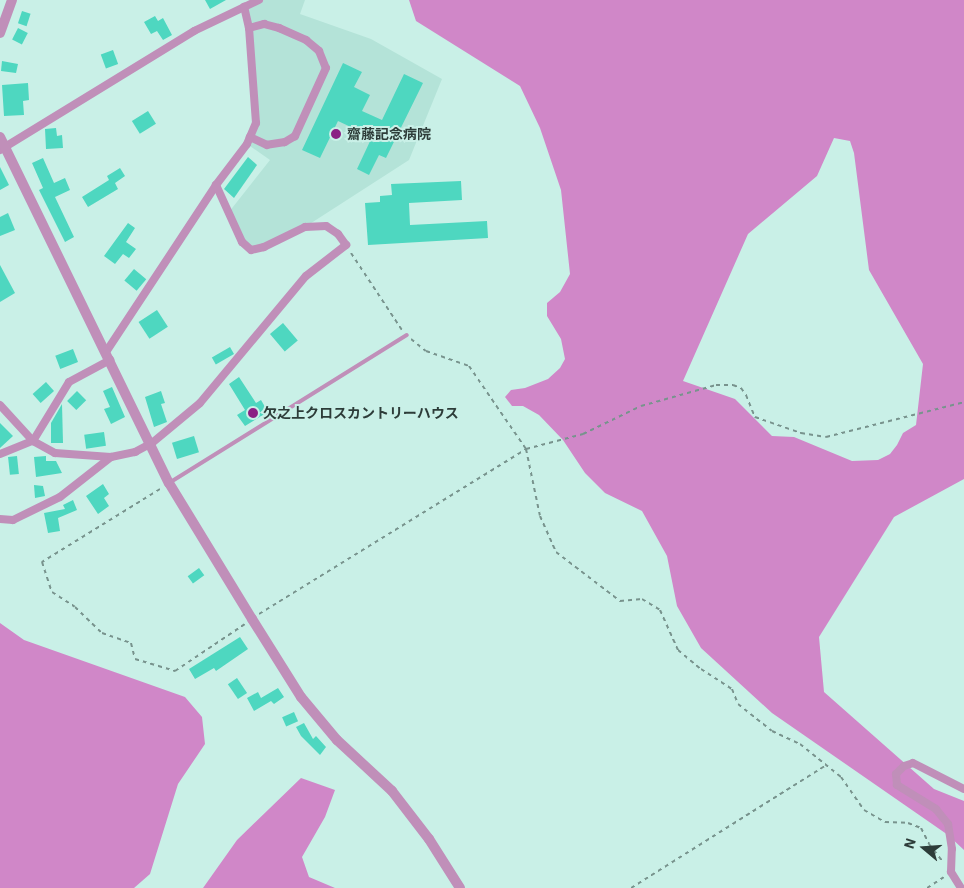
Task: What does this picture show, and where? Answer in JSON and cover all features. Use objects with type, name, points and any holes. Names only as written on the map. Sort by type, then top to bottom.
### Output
[{"type":"street","points":[[0,33],[12,0]]},
{"type":"street","points":[[259,0],[194,30],[1,144],[152,443],[170,483],[252,619],[301,697],[337,740],[392,791],[429,839],[460,888]]},
{"type":"street","points":[[0,454],[33,441],[69,382],[108,356],[216,185],[250,137],[256,123],[249,28],[244,7]]},
{"type":"street","points":[[249,28],[264,24],[279,28],[306,40],[318,51],[326,68],[295,136],[285,142],[267,145],[250,137]]},
{"type":"street","points":[[0,405],[33,441],[55,453],[111,457],[135,452],[152,443],[200,403],[306,276],[346,245],[338,234],[326,226],[306,227],[264,247],[251,250],[242,242],[216,185]]},
{"type":"street","points":[[0,519],[13,520],[60,496],[111,457]]},
{"type":"street","points":[[961,888],[951,872],[952,849],[948,824],[936,809],[897,785],[896,774],[904,766],[913,764],[964,789]]},
{"type":"lane","points":[[170,483],[407,335]]},
{"type":"path","points":[[346,245],[407,335],[426,351],[469,366],[526,449],[540,516],[556,552],[620,601],[642,599],[660,610],[678,650],[701,669],[732,689],[738,704],[765,726],[800,744],[841,777],[864,810],[885,822],[908,823],[921,828],[929,844],[951,872],[927,888]]},
{"type":"path","points":[[170,483],[42,562],[52,592],[75,607],[102,633],[131,643],[135,659],[175,671],[252,619],[526,449],[583,434],[641,406],[716,385],[733,385],[741,388],[755,417],[816,437],[826,437],[964,402]]},
{"type":"path","points":[[631,888],[825,766]]},
{"type":"shaded area","name":"齋藤記念病院","points":[[259,0],[305,0],[300,14],[371,39],[442,79],[409,160],[305,227],[251,250],[229,212],[270,160],[247,144],[256,123],[244,7]]},
{"type":"shaded area","points":[[409,0],[964,0],[964,479],[894,517],[819,637],[824,692],[934,789],[964,801],[964,850],[948,835],[772,713],[701,648],[677,606],[667,556],[642,511],[605,493],[585,473],[563,440],[539,415],[523,406],[512,406],[505,397],[511,390],[525,388],[548,379],[560,368],[565,359],[561,339],[547,316],[547,303],[560,292],[570,274],[561,190],[540,128],[520,86],[416,21]],"holes":[[[834,138],[850,141],[854,153],[869,270],[923,364],[916,425],[903,433],[890,454],[878,460],[852,461],[794,437],[772,436],[735,399],[683,381],[748,234],[817,176]]]},
{"type":"shaded area","points":[[0,623],[24,640],[185,697],[202,717],[205,744],[178,784],[150,874],[134,888],[0,888]]},
{"type":"shaded area","points":[[301,778],[335,790],[325,817],[302,857],[309,877],[335,888],[203,888],[237,840]]},
{"type":"building","points":[[205,0],[226,0],[210,9]]},
{"type":"building","points":[[22,11],[31,14],[27,26],[18,23]]},
{"type":"building","points":[[155,16],[158,21],[163,18],[172,35],[163,40],[157,31],[151,34],[144,22]]},
{"type":"building","points":[[18,28],[28,33],[22,45],[12,40]]},
{"type":"building","points":[[113,50],[118,64],[106,69],[101,54]]},
{"type":"building","points":[[2,61],[18,64],[16,73],[1,71]]},
{"type":"building","points":[[343,63],[362,72],[354,87],[370,95],[362,111],[382,120],[404,74],[423,83],[386,158],[379,155],[369,175],[357,169],[372,137],[338,121],[320,158],[302,150]]},
{"type":"building","points":[[28,83],[29,100],[23,101],[24,115],[4,116],[2,85]]},
{"type":"building","points":[[148,111],[156,124],[140,134],[132,121]]},
{"type":"building","points":[[56,128],[57,136],[62,135],[63,148],[46,149],[45,129]]},
{"type":"building","points":[[248,157],[257,165],[234,198],[224,189]]},
{"type":"building","points":[[43,158],[54,183],[65,178],[70,190],[55,197],[74,237],[65,242],[39,190],[43,188],[32,163]]},
{"type":"building","points":[[0,167],[9,185],[0,190]]},
{"type":"building","points":[[120,168],[125,176],[115,183],[118,189],[88,207],[82,197],[109,180],[107,176]]},
{"type":"building","points":[[461,181],[462,200],[409,203],[410,225],[487,221],[488,238],[368,245],[365,203],[380,202],[380,196],[392,195],[391,184]]},
{"type":"building","points":[[8,213],[15,230],[0,236],[0,217]]},
{"type":"building","points":[[128,223],[135,228],[126,242],[136,249],[129,258],[123,254],[115,264],[104,256]]},
{"type":"building","points":[[0,265],[15,293],[0,302]]},
{"type":"building","points":[[134,269],[146,279],[137,291],[124,280]]},
{"type":"building","points":[[157,310],[168,327],[149,339],[139,322]]},
{"type":"building","points":[[283,323],[298,341],[285,352],[270,334]]},
{"type":"building","points":[[230,347],[234,354],[216,364],[212,358]]},
{"type":"building","points":[[73,349],[78,362],[60,369],[55,356]]},
{"type":"building","points":[[239,377],[256,403],[261,400],[268,412],[245,426],[237,415],[245,410],[229,384]]},
{"type":"building","points":[[46,382],[54,391],[41,403],[33,394]]},
{"type":"building","points":[[112,387],[125,417],[111,424],[104,409],[110,407],[103,391]]},
{"type":"building","points":[[77,391],[86,400],[76,410],[67,401]]},
{"type":"building","points":[[161,391],[165,403],[161,404],[167,422],[154,427],[145,397]]},
{"type":"building","points":[[62,404],[63,443],[51,443],[51,423]]},
{"type":"building","points":[[0,423],[13,436],[0,448]]},
{"type":"building","points":[[104,432],[106,446],[86,449],[84,435]]},
{"type":"building","points":[[194,436],[199,452],[177,459],[172,443]]},
{"type":"building","points":[[17,456],[19,474],[10,475],[8,457]]},
{"type":"building","points":[[46,456],[46,461],[56,461],[62,473],[36,477],[34,457]]},
{"type":"building","points":[[103,484],[109,494],[104,498],[109,506],[98,514],[86,496]]},
{"type":"building","points":[[34,485],[43,486],[45,496],[35,498]]},
{"type":"building","points":[[73,500],[77,510],[58,518],[60,531],[48,533],[44,513],[65,509],[63,505]]},
{"type":"building","points":[[199,568],[204,575],[193,584],[188,576]]},
{"type":"building","points":[[240,637],[248,649],[216,671],[214,668],[195,679],[189,669]]},
{"type":"building","points":[[237,678],[247,693],[238,699],[228,684]]},
{"type":"building","points":[[278,688],[284,697],[274,704],[271,701],[254,711],[247,698],[258,692],[261,698]]},
{"type":"building","points":[[294,712],[298,721],[286,726],[282,717]]},
{"type":"building","points":[[304,723],[313,739],[316,736],[326,747],[320,755],[301,736],[296,727]]},
{"type":"place","name":"齋藤記念病院","points":[[336,134]]},
{"type":"place","name":"欠之上クロスカントリーハウス","points":[[253,413]]}]
